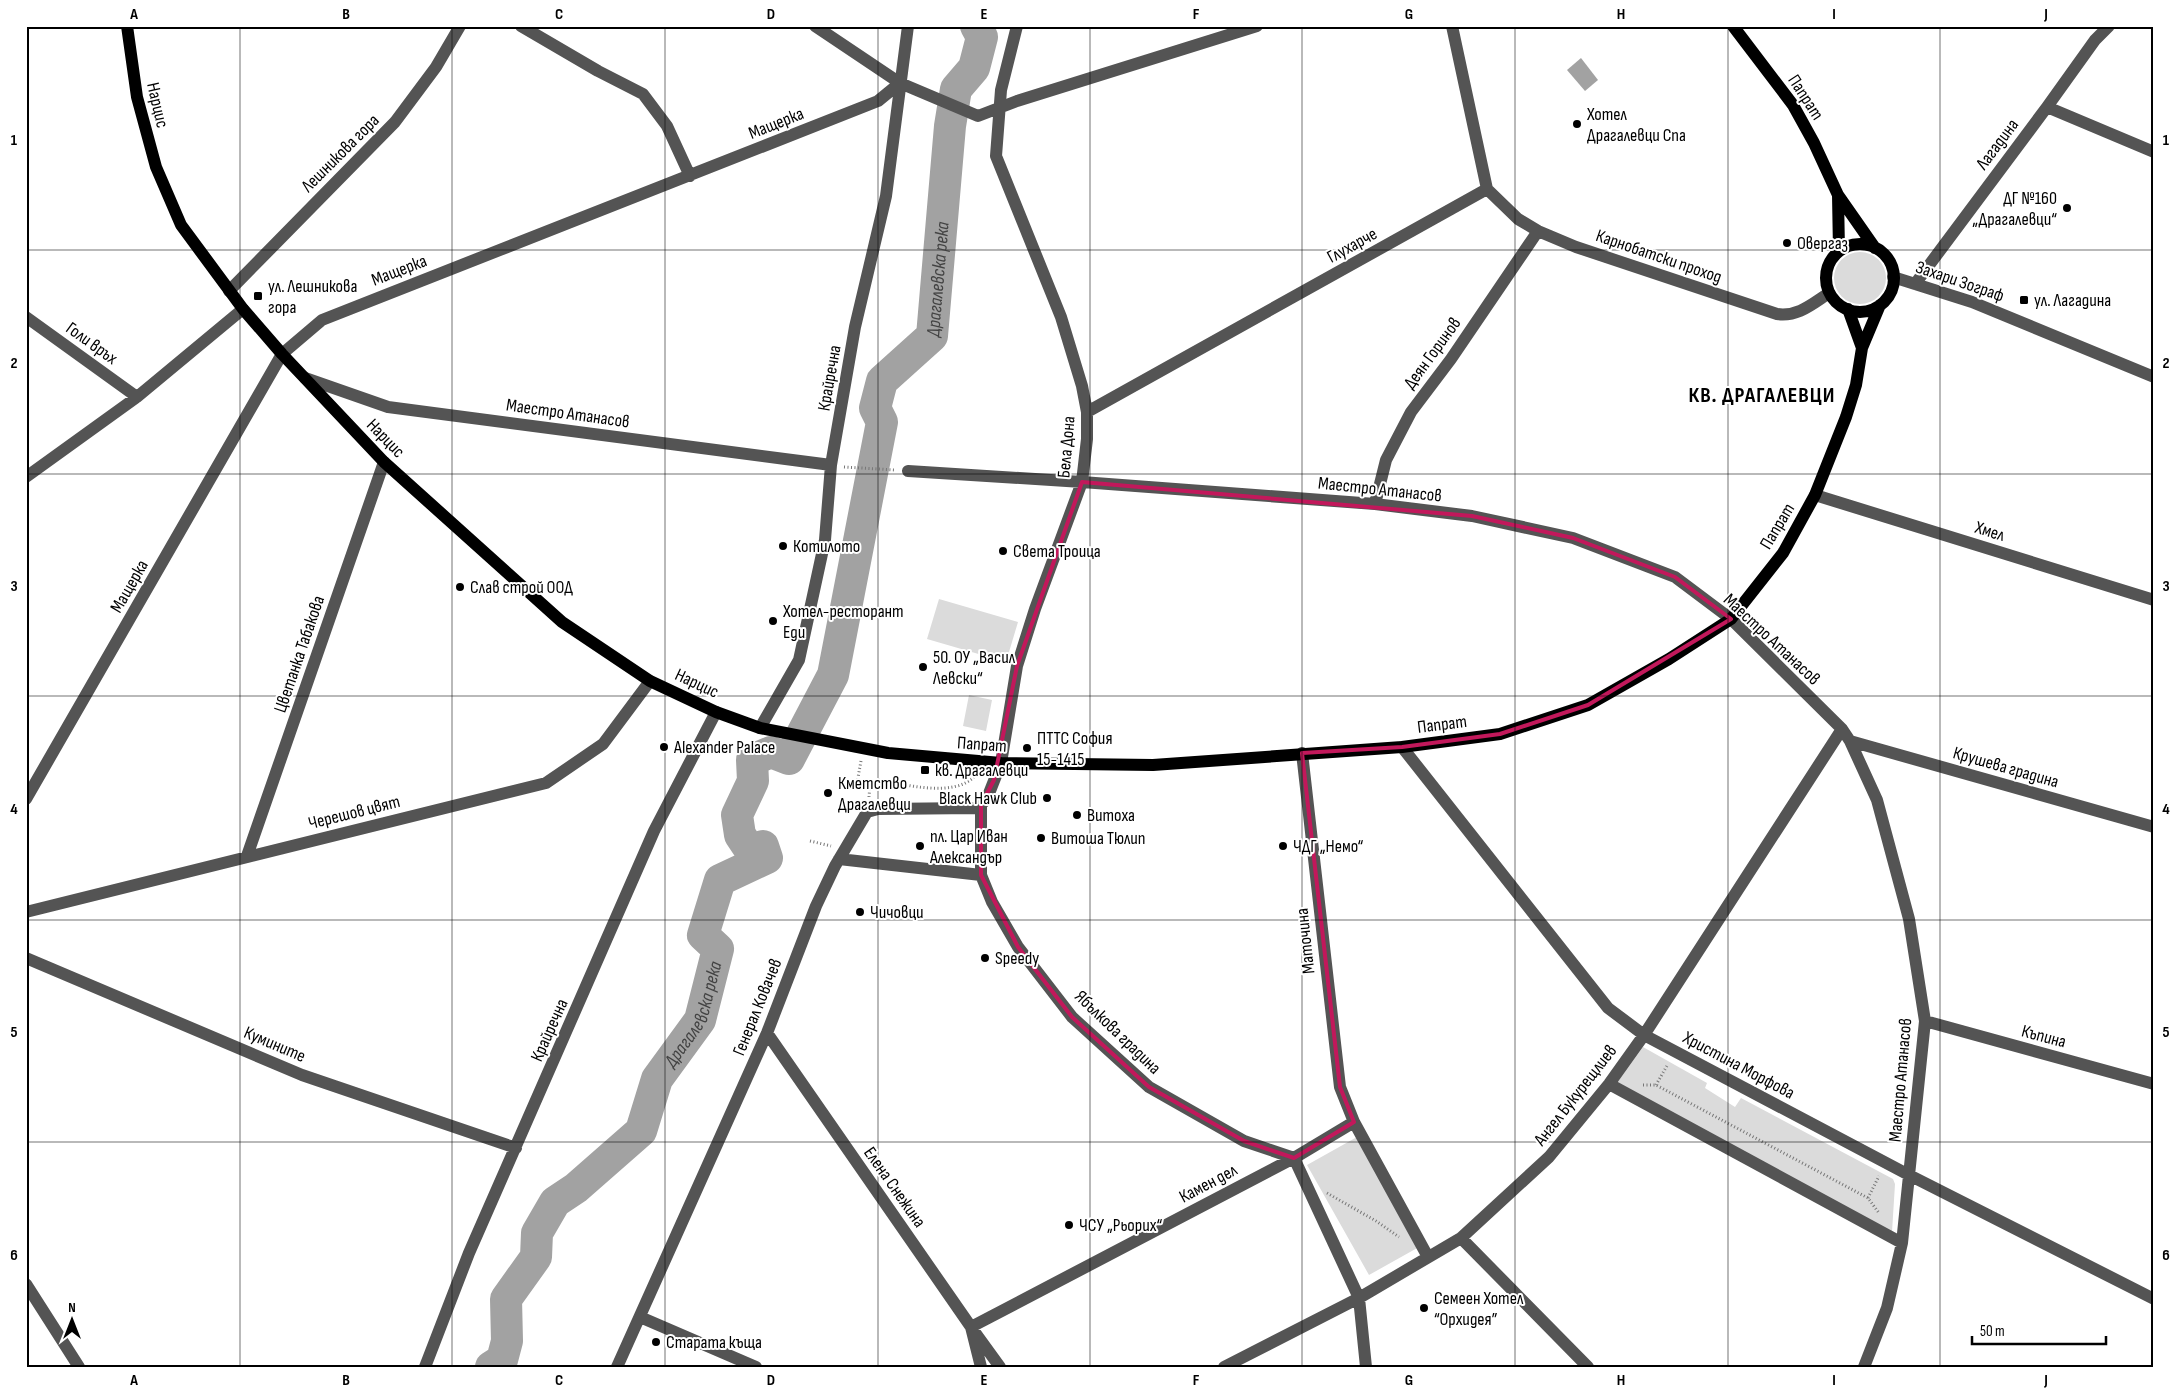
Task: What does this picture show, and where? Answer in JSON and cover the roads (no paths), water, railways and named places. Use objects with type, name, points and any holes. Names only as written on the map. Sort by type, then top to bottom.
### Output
[{"type":"main road","name":"Нарцис","points":[[127,26],[137,97],[156,167],[181,224],[229,291],[282,354],[384,462],[562,622],[650,681],[716,712],[760,728],[782,733]]},
{"type":"main road","name":"Папрат","points":[[1733,26],[1793,105],[1814,143],[1838,195],[1875,248]]},
{"type":"main road","name":"Папрат","points":[[1838,195],[1839,251]]},
{"type":"main road","points":[[1857,244],[1875,248],[1888,260],[1893,277],[1888,297],[1880,305],[1864,311],[1840,306],[1829,293],[1826,285],[1829,263],[1839,251],[1857,244]]},
{"type":"main road","name":"Папрат","points":[[782,733],[888,753],[1001,763],[1153,764],[1402,747],[1500,734],[1588,705],[1669,659],[1731,620],[1783,553],[1815,495],[1852,399],[1862,348],[1880,305]]},
{"type":"main road","points":[[1848,309],[1862,348]]},
{"type":"street","name":"Лешникова гора","points":[[229,291],[395,122],[436,67],[460,26]]},
{"type":"street","points":[[521,26],[598,71],[643,94],[667,126],[690,176]]},
{"type":"street","points":[[815,26],[900,83],[978,116],[1017,101],[1257,26]]},
{"type":"street","name":"Крайречна","points":[[760,728],[799,660],[825,540],[831,466],[855,327],[886,196],[908,26]]},
{"type":"street","points":[[1000,108],[1001,90],[1017,26]]},
{"type":"street","points":[[1452,26],[1487,189]]},
{"type":"street","name":"Лагадина","points":[[1915,284],[2095,40],[2109,26]]},
{"type":"street","name":"Мащерка","points":[[26,799],[282,354],[322,320],[878,101],[900,83]]},
{"type":"street","points":[[2047,107],[2154,152]]},
{"type":"street","name":"Бела Дона","points":[[1000,108],[996,156],[1061,318],[1082,386],[1087,412],[1088,439],[1082,482],[1035,609],[1017,666],[1001,763]]},
{"type":"street","name":"Карнобатски проход","points":[[1487,189],[1518,219],[1538,231],[1576,246],[1777,314],[1788,316],[1796,314],[1829,293]]},
{"type":"street","name":"Глухарче","points":[[1087,412],[1487,189]]},
{"type":"street","name":"Деян Горинов","points":[[1375,504],[1386,460],[1411,412],[1451,358],[1538,231]]},
{"type":"street","name":"Захари Зограф","points":[[1893,277],[1981,306],[2154,376]]},
{"type":"street","points":[[26,477],[137,397],[243,309]]},
{"type":"street","name":"Голи връх","points":[[26,317],[137,397]]},
{"type":"street","name":"Маестро Атанасов","points":[[305,378],[388,407],[831,466]]},
{"type":"street","name":"Цветанка Табакова","points":[[247,856],[384,462]]},
{"type":"street","name":"Маестро Атанасов","points":[[908,471],[1375,504],[1472,516],[1573,538],[1674,578],[1731,620],[1842,729],[1850,741],[1877,800],[1909,919],[1926,1021],[1902,1243],[1887,1308],[1864,1367]]},
{"type":"street","name":"Хмел","points":[[1815,495],[2154,600]]},
{"type":"street","name":"Черешов цвят","points":[[26,912],[546,783],[603,744],[650,681]]},
{"type":"street","name":"Крайречна","points":[[425,1367],[469,1253],[654,831],[716,712]]},
{"type":"street","name":"Ангел Букурещлиев","points":[[1224,1367],[1359,1298],[1461,1238],[1549,1157],[1609,1084],[1644,1035],[1842,729]]},
{"type":"street","name":"Крушева градина","points":[[1850,741],[2154,827]]},
{"type":"street","name":"Христина Морфова","points":[[1402,747],[1608,1008],[1644,1035],[1909,1175],[2154,1298]]},
{"type":"street","name":"Маточина","points":[[1302,753],[1340,1087],[1354,1122]]},
{"type":"street","points":[[981,805],[988,796],[1001,763]]},
{"type":"street","name":"Генерал Ковачев","points":[[617,1367],[767,1034],[816,906],[842,854],[867,812],[872,810],[971,809],[981,805]]},
{"type":"street","name":"Ябълкова градина","points":[[981,805],[981,875],[992,902],[1018,946],[1072,1017],[1149,1086],[1244,1141],[1294,1158]]},
{"type":"street","points":[[842,854],[981,875]]},
{"type":"street","name":"Кумините","points":[[26,958],[302,1075],[516,1148]]},
{"type":"street","name":"Къпина","points":[[1926,1021],[2154,1084]]},
{"type":"street","name":"Елена Снежина","points":[[767,1034],[971,1327],[981,1367]]},
{"type":"street","points":[[1609,1084],[1902,1243]]},
{"type":"street","points":[[1354,1122],[1428,1257]]},
{"type":"street","name":"Камен дел","points":[[971,1327],[1294,1158],[1354,1122]]},
{"type":"street","points":[[1294,1158],[1359,1298],[1366,1367]]},
{"type":"street","points":[[1461,1238],[1588,1367]]},
{"type":"street","points":[[26,1284],[79,1367]]},
{"type":"street","points":[[640,1317],[756,1367]]},
{"type":"street","points":[[971,1327],[1000,1367]]},
{"type":"waterway","name":"Драгалевска река","points":[[491,1367],[502,1360],[507,1341],[506,1299],[536,1257],[537,1233],[555,1202],[576,1188],[641,1131],[657,1079],[700,1020],[718,949],[703,935],[720,880],[767,858],[763,846],[750,850],[740,835],[737,815],[753,781],[752,760],[771,752],[789,759],[833,675],[882,422],[875,408],[882,381],[932,336],[950,126],[956,89],[974,68],[982,37],[976,26]]},
{"type":"place","name":"Хотел Драгалевци Спа","points":[[1577,124]]},
{"type":"place","name":"ДГ №160 „Драгалевци“","points":[[2067,208]]},
{"type":"place","name":"Овергаз","points":[[1787,243]]},
{"type":"place","name":"ул. Лешникова гора","points":[[258,296]]},
{"type":"place","name":"ул. Лагадина","points":[[2024,300]]},
{"type":"place","name":"Котилото","points":[[783,546]]},
{"type":"place","name":"Света Троица","points":[[1003,551]]},
{"type":"place","name":"Слав строй ООД","points":[[460,587]]},
{"type":"place","name":"Хотел-ресторант Еди","points":[[773,621]]},
{"type":"place","name":"50. ОУ „Васил Левски“","points":[[923,667]]},
{"type":"place","name":"Alexander Palace","points":[[664,747]]},
{"type":"place","name":"ПТТС София 15-1415","points":[[1027,748]]},
{"type":"place","name":"кв. Драгалевци","points":[[925,770]]},
{"type":"place","name":"Кметство Драгалевци","points":[[828,793]]},
{"type":"place","name":"Black Hawk Club","points":[[1047,798]]},
{"type":"place","name":"Витоха","points":[[1077,815]]},
{"type":"place","name":"Витоша Тюлип","points":[[1041,838]]},
{"type":"place","name":"пл. Цар Иван Александър","points":[[920,846]]},
{"type":"place","name":"ЧДГ „Немо“","points":[[1283,846]]},
{"type":"place","name":"Чичовци","points":[[860,912]]},
{"type":"place","name":"Speedy","points":[[985,958]]},
{"type":"place","name":"ЧСУ „Рьорих“","points":[[1069,1225]]},
{"type":"place","name":"Семеен Хотел “Орхидея”","points":[[1424,1308]]},
{"type":"place","name":"Старата къща","points":[[656,1342]]},
{"type":"district","name":"КВ. ДРАГАЛЕВЦИ","points":[[1762,394]]}]
